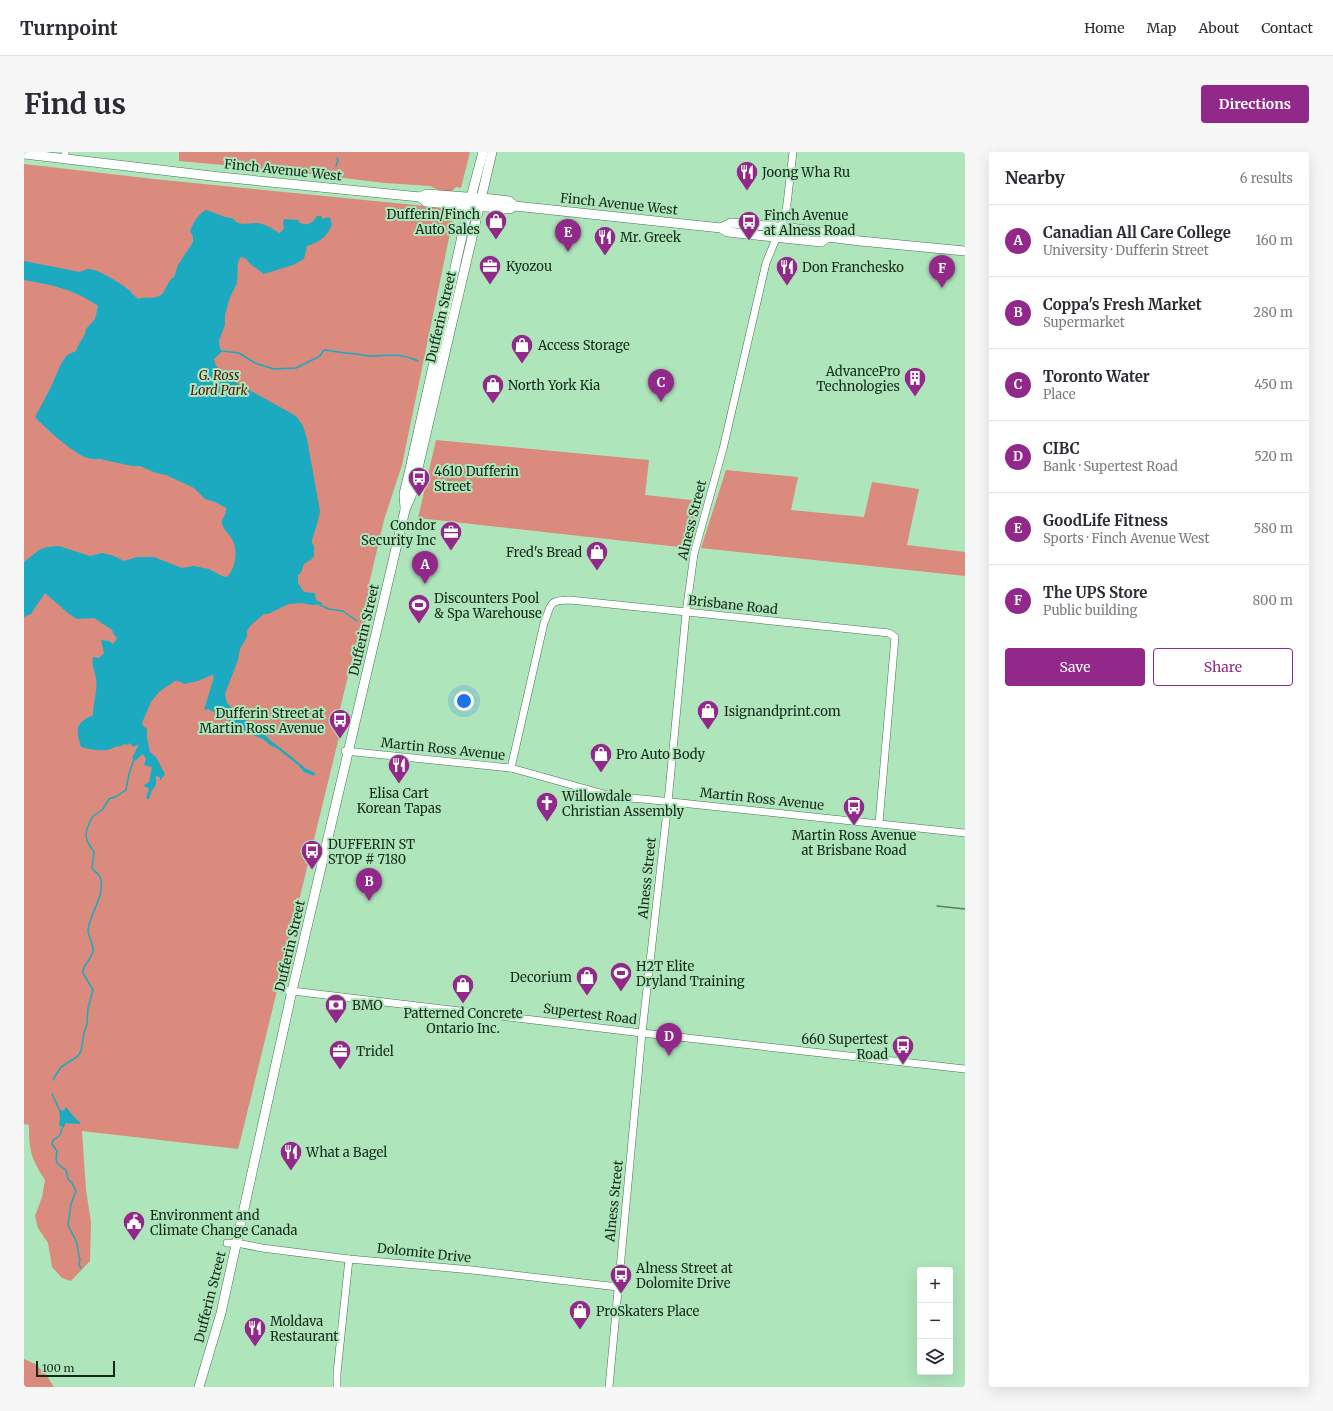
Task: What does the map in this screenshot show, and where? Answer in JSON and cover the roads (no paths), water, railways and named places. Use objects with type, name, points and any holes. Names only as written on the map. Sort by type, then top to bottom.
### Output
[{"type":"main road","name":"Dufferin Street","points":[[405,510],[404,494],[470,201],[483,152]]},
{"type":"main road","name":"Dufferin Street","points":[[199,1387],[221,1313],[232,1243],[288,991],[405,510],[411,496],[433,407],[492,152]]},
{"type":"main road","name":"Finch Avenue West","points":[[24,154],[65,155],[220,177],[420,197],[426,202],[480,202],[510,209],[515,206],[721,228],[728,232],[775,238],[821,242],[828,237]]},
{"type":"main road","name":"Finch Avenue West","points":[[721,228],[731,223],[780,227],[822,232],[828,237],[860,242],[965,251]]},
{"type":"street","name":"Alness Street","points":[[609,1387],[642,1033],[668,802],[686,613],[694,554],[723,449],[766,262],[780,227],[787,204],[793,152]]},
{"type":"street","name":"Brisbane Road","points":[[511,768],[544,624],[548,608],[552,603],[562,600],[570,600],[889,633],[895,637],[879,823]]},
{"type":"street","name":"Martin Ross Avenue","points":[[347,751],[511,768],[604,794],[627,798],[965,833]]},
{"type":"street","name":"Supertest Road","points":[[288,991],[642,1033],[965,1068]]},
{"type":"street","name":"Dolomite Drive","points":[[232,1243],[349,1259],[472,1270],[618,1287]]},
{"type":"street","points":[[337,1387],[337,1373],[349,1259]]},
{"type":"water","points":[[206,210],[232,218],[241,224],[263,224],[279,233],[284,228],[284,219],[298,220],[300,223],[308,224],[317,216],[321,216],[323,219],[328,217],[330,218],[332,224],[325,236],[315,243],[307,246],[304,259],[293,265],[264,274],[250,264],[246,259],[242,257],[240,258],[238,262],[237,283],[229,300],[225,315],[225,325],[219,341],[220,349],[223,351],[214,359],[216,366],[235,382],[296,416],[303,426],[307,439],[320,511],[312,540],[314,555],[312,559],[304,564],[301,573],[298,575],[298,583],[304,592],[315,593],[316,600],[322,604],[289,604],[268,614],[264,614],[251,625],[247,631],[247,637],[240,649],[238,660],[225,694],[227,703],[233,709],[305,768],[315,773],[314,776],[304,772],[298,765],[263,739],[245,732],[232,722],[208,709],[204,710],[214,677],[212,675],[198,681],[185,684],[175,681],[159,692],[151,702],[142,723],[144,727],[147,728],[147,738],[150,752],[156,757],[165,774],[160,781],[160,777],[156,776],[154,789],[152,790],[149,799],[147,799],[146,797],[149,790],[144,785],[149,782],[152,767],[144,765],[146,759],[143,754],[136,761],[132,758],[139,744],[133,747],[130,743],[128,745],[124,744],[107,750],[90,749],[81,747],[78,735],[78,727],[80,724],[93,715],[96,692],[96,676],[93,665],[93,657],[99,658],[104,653],[101,640],[109,641],[113,644],[117,638],[112,630],[94,618],[77,619],[69,614],[45,593],[31,614],[24,617],[24,562],[39,550],[47,547],[59,546],[90,556],[102,553],[114,556],[124,561],[137,557],[154,557],[182,568],[194,566],[209,569],[227,577],[234,564],[235,548],[232,539],[222,523],[226,513],[226,508],[205,499],[194,488],[166,475],[156,473],[140,466],[132,466],[100,459],[91,459],[82,456],[57,438],[35,417],[61,364],[67,355],[76,351],[86,329],[95,319],[98,306],[80,295],[53,286],[24,280],[24,261],[80,272],[88,269],[93,270],[104,274],[121,284],[138,299],[155,297],[163,293],[170,280],[174,277],[178,265],[193,242],[193,236],[190,231],[198,216]]},
{"type":"water","points":[[66,1107],[80,1122],[80,1124],[65,1123],[64,1128],[59,1125],[59,1109],[64,1111]]},
{"type":"waterway","points":[[336,166],[338,160],[337,158]]},
{"type":"waterway","points":[[223,351],[239,353],[255,363],[274,369],[296,368],[320,356],[325,350],[367,356],[399,355],[418,361]]},
{"type":"waterway","points":[[318,604],[329,609],[343,611],[357,621]]},
{"type":"waterway","points":[[53,1080],[61,1067],[78,1056],[81,1051],[87,1024],[88,1008],[93,990],[83,973],[83,970],[93,951],[88,930],[101,893],[101,880],[100,876],[92,868],[94,852],[87,841],[87,829],[92,817],[103,809],[109,799],[126,790],[134,759]]},
{"type":"waterway","points":[[52,1094],[59,1109]]},
{"type":"waterway","points":[[62,1128],[60,1135],[53,1140],[52,1144],[57,1151],[57,1163],[66,1170],[68,1179],[76,1191],[71,1204],[68,1225],[77,1243],[80,1259],[79,1265],[81,1268]]},
{"type":"railway","points":[[937,906],[965,909]]},
{"type":"place","name":"Joong Wha Ru","points":[[747,192]]},
{"type":"place","name":"Dufferin/Finch Auto Sales","points":[[496,240]]},
{"type":"place","name":"Finch Avenue at Alness Road","points":[[749,242]]},
{"type":"place","name":"GoodLife Fitness","points":[[568,252]]},
{"type":"place","name":"Mr. Greek","points":[[605,256]]},
{"type":"place","name":"Kyozou","points":[[490,286]]},
{"type":"place","name":"Don Franchesko","points":[[787,286]]},
{"type":"place","name":"The UPS Store","points":[[942,288]]},
{"type":"place","name":"Access Storage","points":[[522,364]]},
{"type":"place","name":"AdvancePro Technologies","points":[[915,398]]},
{"type":"place","name":"Toronto Water","points":[[661,402]]},
{"type":"place","name":"North York Kia","points":[[493,404]]},
{"type":"place","name":"4610 Dufferin Street","points":[[419,498]]},
{"type":"place","name":"Condor Security Inc","points":[[451,552]]},
{"type":"place","name":"Fred's Bread","points":[[597,572]]},
{"type":"place","name":"Canadian All Care College","points":[[425,584]]},
{"type":"place","name":"Discounters Pool & Spa Warehouse","points":[[419,624]]},
{"type":"place","name":"Isignandprint.com","points":[[708,730]]},
{"type":"place","name":"Dufferin Street at Martin Ross Avenue","points":[[340,740]]},
{"type":"place","name":"Pro Auto Body","points":[[601,774]]},
{"type":"place","name":"Elisa Cart Korean Tapas","points":[[399,784]]},
{"type":"place","name":"Willowdale Christian Assembly","points":[[547,822]]},
{"type":"place","name":"Martin Ross Avenue at Brisbane Road","points":[[854,826]]},
{"type":"place","name":"DUFFERIN ST STOP # 7180","points":[[312,870]]},
{"type":"place","name":"Coppa's Fresh Market","points":[[369,901]]},
{"type":"place","name":"H2T Elite Dryland Training","points":[[621,992]]},
{"type":"place","name":"Decorium","points":[[587,996]]},
{"type":"place","name":"Patterned Concrete Ontario Inc.","points":[[463,1004]]},
{"type":"place","name":"BMO","points":[[336,1024]]},
{"type":"place","name":"CIBC","points":[[669,1056]]},
{"type":"place","name":"660 Supertest Road","points":[[903,1066]]},
{"type":"place","name":"Tridel","points":[[340,1070]]},
{"type":"place","name":"What a Bagel","points":[[291,1172]]},
{"type":"place","name":"Environment and Climate Change Canada","points":[[134,1242]]},
{"type":"place","name":"Alness Street at Dolomite Drive","points":[[621,1294]]},
{"type":"place","name":"ProSkaters Place","points":[[580,1330]]},
{"type":"place","name":"Moldava Restaurant","points":[[255,1348]]},
{"type":"park label","name":"G. Ross Lord Park","points":[[219,382]]}]
